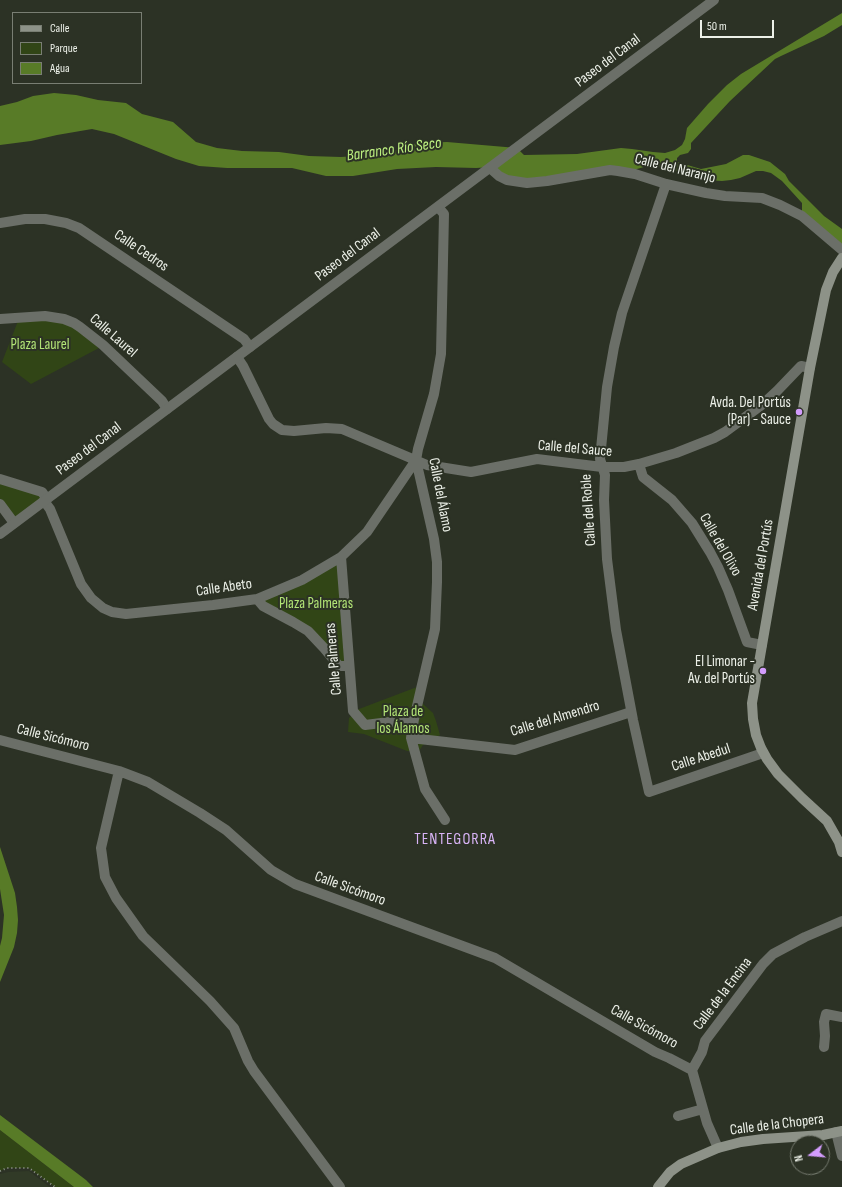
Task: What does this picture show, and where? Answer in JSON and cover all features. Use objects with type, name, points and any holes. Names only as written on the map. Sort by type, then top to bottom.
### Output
[{"type":"main road","name":"Avenida del Portús","points":[[842,258],[835,268],[826,290],[810,368],[753,694],[752,711],[756,734],[763,753],[770,764],[778,774],[827,821],[842,852]]},
{"type":"main road","name":"Calle de la Chopera","points":[[658,1187],[670,1172],[681,1164],[718,1148],[741,1142],[763,1139],[823,1135],[839,1132]]},
{"type":"street","name":"Paseo del Canal","points":[[0,534],[713,0]]},
{"type":"street","name":"Calle del Naranjo","points":[[490,168],[499,176],[507,180],[527,183],[610,170],[627,172],[666,184],[719,195],[762,198],[774,202],[802,216],[842,250]]},
{"type":"street","name":"Calle del Roble","points":[[649,792],[631,712],[616,630],[607,559],[604,507],[605,475],[600,458],[607,387],[622,313],[666,184]]},
{"type":"street","name":"Calle del Álamo","points":[[414,719],[435,629],[437,562],[434,539],[416,460],[434,394],[441,354],[444,214],[438,206]]},
{"type":"street","name":"Calle Cedros","points":[[0,223],[24,219],[45,219],[66,223],[79,228],[244,340],[250,347]]},
{"type":"street","name":"Calle Laurel","points":[[0,319],[45,316],[64,320],[80,326],[103,345],[168,409]]},
{"type":"street","name":"Calle del Sauce","points":[[237,357],[270,419],[278,428],[288,431],[326,428],[342,429],[427,465],[471,472],[537,459],[602,467],[624,467],[676,453],[725,432],[763,404],[801,366],[810,368]]},
{"type":"street","name":"Calle Abeto","points":[[46,500],[86,591],[96,603],[112,612],[133,614],[257,599],[302,580],[341,557],[367,532],[416,460]]},
{"type":"street","name":"Calle del Olivo","points":[[639,464],[643,477],[672,500],[695,527],[718,567],[747,642],[762,646]]},
{"type":"street","points":[[0,479],[42,492],[46,500]]},
{"type":"street","points":[[0,504],[14,523]]},
{"type":"street","name":"Calle Palmeras","points":[[341,557],[353,711],[365,725],[414,719]]},
{"type":"street","points":[[257,599],[263,606],[308,631],[339,666],[349,666]]},
{"type":"street","name":"Calle del Almendro","points":[[411,738],[515,750],[631,712]]},
{"type":"street","points":[[414,719],[411,738],[425,789],[445,820]]},
{"type":"street","name":"Calle Sicómoro","points":[[0,740],[119,771],[148,782],[226,830],[271,870],[295,884],[496,958],[655,1052],[692,1070]]},
{"type":"street","name":"Calle Abedul","points":[[649,792],[763,753]]},
{"type":"street","points":[[119,771],[101,848],[105,877],[116,898],[144,936],[210,1001],[234,1028],[248,1061],[254,1071],[340,1187]]},
{"type":"street","name":"Calle de la Encina","points":[[692,1070],[702,1052],[705,1041],[763,964],[773,954],[805,937],[842,921]]},
{"type":"street","points":[[824,1047],[824,1022],[826,1014],[842,1018]]},
{"type":"street","points":[[692,1070],[707,1123],[718,1148]]},
{"type":"street","points":[[678,1116],[703,1109]]},
{"type":"street","points":[[839,1132],[842,1156]]},
{"type":"path","points":[[0,1171],[7,1168],[29,1168],[54,1187]]},
{"type":"shaded area","points":[[29,1171],[50,1187],[0,1187],[0,1174]]},
{"type":"green space","name":"Plaza Laurel","points":[[64,319],[99,348],[31,384],[2,362],[18,321]]},
{"type":"green space","points":[[0,479],[47,499],[14,523],[0,504]]},
{"type":"green space","name":"Plaza Palmeras","points":[[341,557],[349,666],[339,666],[324,648],[257,599]]},
{"type":"green space","name":"Plaza de los Álamos","points":[[417,687],[422,703],[433,713],[440,735],[423,745],[419,751],[407,751],[364,734],[348,732],[349,718],[359,709]]},
{"type":"green space","points":[[0,1130],[74,1187],[55,1187],[29,1168],[7,1168],[0,1171]]},
{"type":"water","points":[[842,13],[842,25],[824,36],[775,59],[730,101],[691,143],[691,149],[688,153],[680,155],[677,158],[677,162],[701,169],[726,164],[743,155],[749,155],[770,162],[785,174],[789,181],[824,216],[842,229],[842,250],[802,216],[802,203],[782,181],[771,173],[763,171],[756,171],[740,178],[722,181],[706,180],[658,166],[647,166],[627,172],[516,182],[491,167],[397,169],[353,176],[326,176],[292,168],[227,168],[199,166],[176,159],[114,134],[92,129],[31,141],[0,145],[0,106],[33,96],[54,93],[126,103],[142,114],[173,122],[196,142],[217,148],[242,151],[279,152],[309,156],[341,157],[390,152],[417,143],[447,142],[517,148],[524,155],[577,154],[621,148],[665,153],[675,150],[682,145],[687,128],[727,85],[741,74]]},
{"type":"water","points":[[0,847],[15,893],[18,920],[14,947],[0,982],[0,946],[4,915],[0,889]]},
{"type":"water","points":[[0,1115],[86,1180],[93,1187],[74,1187],[0,1130]]},
{"type":"place","name":"Avda. Del Portús (Par) - Sauce","points":[[799,412]]},
{"type":"place","name":"El Limonar - Av. del Portús","points":[[763,671]]},
{"type":"district","name":"TENTEGORRA","points":[[455,840]]},
{"type":"water label","name":"Barranco Río Seco","points":[[394,150]]}]
